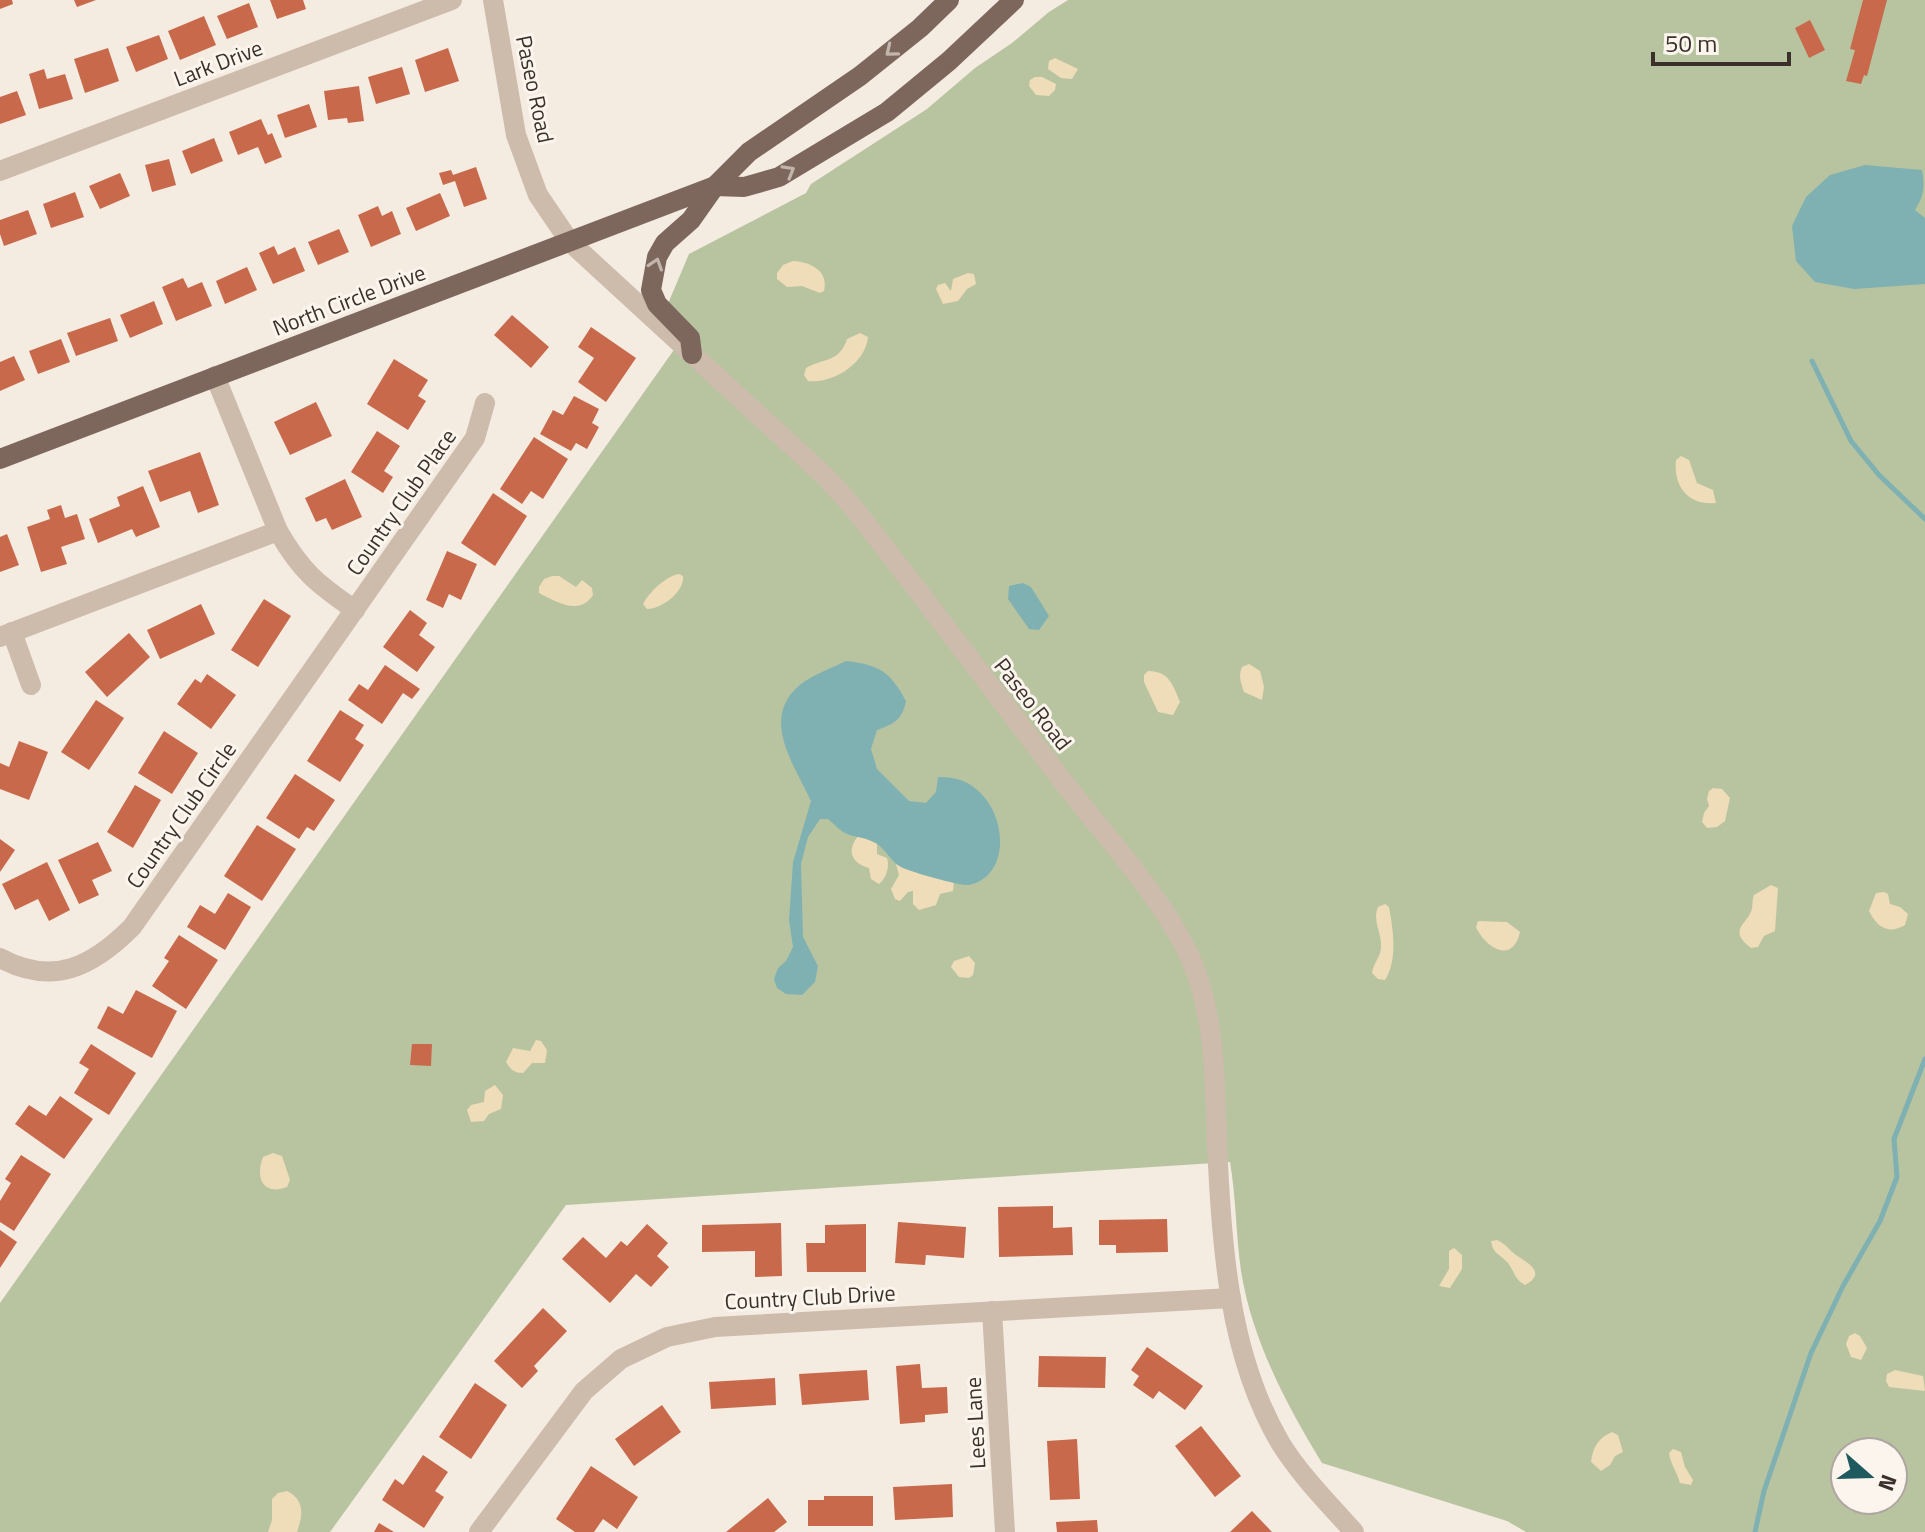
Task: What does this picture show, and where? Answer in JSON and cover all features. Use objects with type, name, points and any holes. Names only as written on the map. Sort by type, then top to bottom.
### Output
[{"type":"main road","name":"North Circle Drive","points":[[715,186],[749,152],[860,76],[920,28],[949,0]]},
{"type":"main road","name":"North Circle Drive","points":[[0,459],[715,186],[744,187],[779,177],[887,112],[949,61],[1014,0]]},
{"type":"main road","points":[[692,354],[690,338],[657,304],[651,290],[652,274],[665,243],[691,220],[715,186]]},
{"type":"street","name":"Lark Drive","points":[[0,171],[452,0]]},
{"type":"street","name":"Paseo Road","points":[[493,0],[516,135],[538,195],[570,242],[826,477],[852,506],[1132,870],[1184,946],[1203,997],[1211,1039],[1219,1176],[1231,1298],[1246,1365],[1281,1443],[1299,1470],[1354,1532]]},
{"type":"street","points":[[31,685],[6,635],[278,531],[215,376]]},
{"type":"street","name":"Country Club Place","points":[[278,531],[310,578],[355,610],[475,438],[485,403]]},
{"type":"street","name":"Country Club Circle","points":[[0,958],[23,967],[65,971],[99,956],[123,936],[355,610]]},
{"type":"street","name":"Country Club Drive","points":[[479,1532],[584,1391],[621,1359],[667,1337],[715,1327],[1231,1298]]},
{"type":"street","name":"Lees Lane","points":[[992,1311],[1005,1532]]},
{"type":"green space","points":[[1068,0],[1925,0],[1925,1532],[1526,1532],[1507,1521],[1322,1463],[1283,1395],[1253,1322],[1241,1271],[1230,1162],[566,1205],[330,1532],[0,1532],[0,1303],[688,330],[667,306],[689,254],[806,193],[811,184],[927,109],[975,68]]},
{"type":"sand","points":[[1055,58],[1078,69],[1072,79],[1061,78],[1048,69],[1049,61]]},
{"type":"sand","points":[[1035,77],[1056,84],[1055,90],[1049,96],[1036,95],[1029,86],[1030,80]]},
{"type":"sand","points":[[793,261],[817,269],[824,278],[824,291],[820,293],[802,286],[787,287],[777,279],[783,265]]},
{"type":"sand","points":[[974,274],[976,284],[967,289],[958,301],[943,304],[936,289],[938,285],[945,283],[951,291],[953,279]]},
{"type":"sand","points":[[860,333],[868,337],[855,363],[828,379],[808,381],[804,375],[806,368],[836,356],[847,339]]},
{"type":"sand","points":[[1681,456],[1689,460],[1697,483],[1713,490],[1716,503],[1698,501],[1685,493],[1676,470],[1676,460]]},
{"type":"sand","points":[[679,574],[683,576],[683,582],[676,593],[659,606],[647,609],[643,604],[654,590],[663,581]]},
{"type":"sand","points":[[559,576],[576,587],[582,580],[592,588],[593,595],[588,601],[575,606],[539,593],[544,579]]},
{"type":"sand","points":[[1249,664],[1260,671],[1264,687],[1262,700],[1244,692],[1240,673],[1242,667]]},
{"type":"sand","points":[[1148,671],[1161,673],[1172,685],[1180,702],[1173,715],[1158,712],[1144,682]]},
{"type":"sand","points":[[1722,789],[1730,798],[1725,821],[1717,827],[1707,828],[1702,822],[1709,806],[1709,791]]},
{"type":"sand","points":[[859,835],[877,844],[877,854],[887,858],[887,872],[879,884],[871,879],[869,868],[858,863],[852,855]]},
{"type":"sand","points":[[896,864],[923,875],[954,882],[953,891],[940,894],[936,905],[919,910],[913,904],[913,891],[900,901],[895,899],[891,889],[899,875]]},
{"type":"sand","points":[[1771,885],[1778,888],[1775,931],[1764,936],[1758,947],[1751,948],[1740,936],[1741,927],[1750,914],[1754,895]]},
{"type":"sand","points":[[1876,893],[1888,894],[1890,904],[1908,914],[1905,925],[1888,929],[1872,917],[1869,911]]},
{"type":"sand","points":[[1385,904],[1389,907],[1393,944],[1392,964],[1385,980],[1378,979],[1372,973],[1381,947],[1376,912],[1378,907]]},
{"type":"sand","points":[[1478,921],[1507,922],[1520,932],[1517,942],[1506,950],[1492,947],[1480,935],[1476,927]]},
{"type":"sand","points":[[969,956],[975,963],[973,975],[969,978],[959,977],[951,967],[954,961]]},
{"type":"sand","points":[[536,1040],[541,1041],[547,1050],[545,1063],[532,1063],[523,1073],[513,1070],[506,1062],[513,1048],[530,1051]]},
{"type":"sand","points":[[495,1085],[503,1095],[501,1109],[489,1114],[484,1121],[471,1122],[467,1110],[471,1105],[484,1102],[485,1091]]},
{"type":"sand","points":[[273,1153],[282,1156],[290,1180],[287,1187],[272,1189],[263,1183],[260,1172],[263,1157]]},
{"type":"sand","points":[[1497,1240],[1531,1266],[1535,1273],[1531,1281],[1525,1285],[1497,1254],[1491,1241]]},
{"type":"sand","points":[[1454,1248],[1462,1255],[1462,1269],[1450,1288],[1439,1286],[1449,1269],[1449,1251]]},
{"type":"sand","points":[[1855,1333],[1867,1348],[1861,1360],[1851,1357],[1846,1344],[1849,1336]]},
{"type":"sand","points":[[1895,1370],[1923,1376],[1925,1391],[1889,1387],[1887,1374]]},
{"type":"sand","points":[[1612,1432],[1618,1435],[1623,1452],[1601,1471],[1591,1462],[1593,1452],[1600,1440]]},
{"type":"sand","points":[[1673,1449],[1681,1452],[1693,1480],[1691,1485],[1680,1483],[1669,1453]]},
{"type":"sand","points":[[287,1491],[300,1503],[297,1532],[268,1532],[272,1520],[272,1499],[278,1493]]},
{"type":"water","points":[[1865,165],[1922,170],[1923,191],[1915,210],[1925,218],[1925,284],[1854,289],[1815,282],[1796,261],[1792,226],[1806,197],[1830,175]]},
{"type":"water","points":[[1023,583],[1031,587],[1049,616],[1039,630],[1029,629],[1008,599],[1009,586]]},
{"type":"water","points":[[846,661],[882,671],[895,683],[906,701],[896,720],[877,730],[871,749],[877,769],[909,801],[926,803],[936,792],[938,777],[961,780],[979,791],[991,807],[998,826],[1000,846],[996,864],[985,878],[963,885],[903,868],[876,843],[847,834],[828,819],[820,819],[808,837],[801,864],[803,937],[818,966],[815,982],[802,995],[786,994],[777,988],[774,979],[793,947],[789,920],[793,862],[811,801],[789,757],[781,726],[782,711],[801,684]]},
{"type":"building","points":[[0,0],[12,0],[13,4],[0,9]]},
{"type":"building","points":[[74,0],[96,0],[77,7]]},
{"type":"building","points":[[270,0],[303,0],[306,9],[277,19]]},
{"type":"building","points":[[1863,0],[1887,0],[1867,76],[1864,75],[1861,84],[1846,81],[1855,50],[1850,49]]},
{"type":"building","points":[[249,3],[258,27],[227,39],[217,16]]},
{"type":"building","points":[[204,16],[216,45],[180,60],[168,31]]},
{"type":"building","points":[[1810,20],[1825,50],[1809,58],[1795,28]]},
{"type":"building","points":[[159,35],[168,59],[136,72],[126,47]]},
{"type":"building","points":[[108,48],[119,81],[85,93],[74,59]]},
{"type":"building","points":[[448,48],[459,81],[425,92],[415,60]]},
{"type":"building","points":[[402,67],[410,94],[376,104],[368,77]]},
{"type":"building","points":[[44,69],[47,79],[65,74],[73,99],[39,109],[29,74]]},
{"type":"building","points":[[359,86],[364,121],[348,123],[347,118],[328,120],[324,91]]},
{"type":"building","points":[[17,91],[26,115],[0,124],[0,97]]},
{"type":"building","points":[[309,104],[317,127],[285,138],[277,115]]},
{"type":"building","points":[[261,119],[268,135],[272,133],[282,157],[265,164],[258,147],[238,155],[229,132]]},
{"type":"building","points":[[214,138],[223,161],[191,174],[182,151]]},
{"type":"building","points":[[169,159],[176,185],[152,192],[145,165]]},
{"type":"building","points":[[476,167],[487,199],[464,207],[455,181],[443,185],[439,173],[451,170],[453,175]]},
{"type":"building","points":[[120,173],[130,196],[100,209],[89,186]]},
{"type":"building","points":[[75,192],[84,217],[51,228],[43,204]]},
{"type":"building","points":[[440,193],[450,216],[416,231],[406,208]]},
{"type":"building","points":[[378,206],[382,216],[392,211],[401,234],[371,247],[358,215]]},
{"type":"building","points":[[28,210],[37,234],[4,246],[0,220]]},
{"type":"building","points":[[339,229],[349,252],[318,265],[308,242]]},
{"type":"building","points":[[274,246],[278,255],[295,247],[305,271],[273,284],[259,253]]},
{"type":"building","points":[[247,267],[257,290],[225,304],[216,281]]},
{"type":"building","points":[[183,278],[188,288],[202,282],[212,306],[176,321],[162,287]]},
{"type":"building","points":[[154,301],[163,324],[130,338],[120,315]]},
{"type":"building","points":[[512,315],[549,347],[531,368],[494,335]]},
{"type":"building","points":[[110,318],[118,341],[76,356],[67,333]]},
{"type":"building","points":[[591,327],[636,358],[606,402],[578,382],[594,358],[578,347]]},
{"type":"building","points":[[61,339],[70,362],[38,374],[29,351]]},
{"type":"building","points":[[14,356],[25,380],[0,391],[0,362]]},
{"type":"building","points":[[394,359],[428,380],[418,396],[426,401],[408,430],[367,404]]},
{"type":"building","points":[[574,396],[599,409],[592,423],[599,427],[587,449],[576,443],[571,451],[540,434],[553,410],[563,415]]},
{"type":"building","points":[[316,402],[332,436],[290,455],[274,422]]},
{"type":"building","points":[[377,431],[400,446],[384,471],[393,477],[383,493],[351,472]]},
{"type":"building","points":[[534,437],[568,459],[543,499],[531,491],[522,504],[500,489]]},
{"type":"building","points":[[200,452],[219,505],[198,513],[190,491],[160,502],[148,471]]},
{"type":"building","points":[[345,479],[362,517],[332,530],[326,518],[316,522],[305,498]]},
{"type":"building","points":[[143,486],[160,527],[136,537],[132,529],[98,543],[89,519],[120,506],[117,497]]},
{"type":"building","points":[[493,493],[527,516],[495,566],[461,543]]},
{"type":"building","points":[[61,505],[65,518],[77,514],[85,539],[61,547],[67,564],[41,572],[27,527],[50,519],[47,510]]},
{"type":"building","points":[[7,534],[19,565],[0,572],[0,537]]},
{"type":"building","points":[[447,551],[477,564],[461,600],[449,594],[443,608],[426,600]]},
{"type":"building","points":[[264,599],[291,616],[258,667],[231,650]]},
{"type":"building","points":[[201,604],[215,634],[160,659],[147,630]]},
{"type":"building","points":[[410,610],[427,623],[419,635],[435,647],[417,672],[383,647]]},
{"type":"building","points":[[129,633],[150,657],[107,697],[85,672]]},
{"type":"building","points":[[385,665],[420,689],[412,699],[403,693],[382,724],[348,700],[359,684],[368,690]]},
{"type":"building","points":[[207,674],[236,695],[211,729],[177,704],[195,679],[201,683]]},
{"type":"building","points":[[96,700],[124,718],[89,770],[61,752]]},
{"type":"building","points":[[340,710],[364,725],[355,739],[364,745],[340,782],[307,761]]},
{"type":"building","points":[[164,731],[198,753],[172,794],[138,773]]},
{"type":"building","points":[[19,741],[48,752],[29,800],[0,789],[0,763],[9,767]]},
{"type":"building","points":[[295,774],[335,800],[314,831],[307,827],[299,839],[266,818]]},
{"type":"building","points":[[135,785],[161,800],[133,848],[107,832]]},
{"type":"building","points":[[257,825],[296,849],[262,901],[224,876]]},
{"type":"building","points":[[0,839],[15,850],[0,872]]},
{"type":"building","points":[[98,842],[112,871],[92,880],[99,895],[79,904],[58,860]]},
{"type":"building","points":[[47,862],[70,910],[49,921],[38,899],[15,910],[2,884]]},
{"type":"building","points":[[228,893],[251,907],[225,950],[187,927],[200,905],[215,914]]},
{"type":"building","points":[[179,935],[218,960],[186,1009],[152,986],[169,961],[164,958]]},
{"type":"building","points":[[136,990],[177,1011],[152,1058],[97,1028],[108,1006],[123,1014]]},
{"type":"building","points":[[91,1044],[136,1073],[109,1115],[74,1093],[89,1069],[79,1063]]},
{"type":"building","points":[[412,1044],[432,1044],[431,1066],[410,1065]]},
{"type":"building","points":[[60,1096],[93,1119],[64,1159],[15,1124],[29,1105],[46,1116]]},
{"type":"building","points":[[21,1155],[51,1174],[14,1231],[0,1222],[0,1201],[11,1183],[5,1179]]},
{"type":"building","points":[[1053,1206],[1053,1228],[1072,1227],[1073,1255],[999,1257],[998,1207]]},
{"type":"building","points":[[1167,1219],[1168,1252],[1116,1253],[1116,1245],[1099,1245],[1099,1220]]},
{"type":"building","points":[[898,1222],[966,1227],[964,1258],[926,1255],[925,1265],[895,1263]]},
{"type":"building","points":[[781,1223],[782,1276],[755,1277],[755,1251],[702,1252],[702,1225]]},
{"type":"building","points":[[647,1224],[668,1243],[657,1256],[669,1267],[651,1287],[636,1274],[610,1303],[562,1259],[583,1237],[606,1258],[621,1241],[627,1246]]},
{"type":"building","points":[[866,1224],[866,1272],[807,1272],[806,1243],[825,1243],[825,1225]]},
{"type":"building","points":[[0,1230],[17,1242],[0,1268]]},
{"type":"building","points":[[543,1308],[567,1331],[534,1366],[538,1371],[522,1388],[494,1361]]},
{"type":"building","points":[[1147,1347],[1203,1386],[1185,1410],[1159,1391],[1153,1399],[1133,1385],[1139,1376],[1131,1370]]},
{"type":"building","points":[[1039,1356],[1106,1357],[1105,1388],[1038,1387]]},
{"type":"building","points":[[920,1364],[922,1388],[947,1387],[948,1413],[925,1415],[925,1422],[900,1424],[896,1366]]},
{"type":"building","points":[[867,1370],[869,1400],[802,1405],[799,1374]]},
{"type":"building","points":[[775,1378],[776,1405],[711,1409],[709,1382]]},
{"type":"building","points":[[475,1383],[507,1405],[471,1459],[439,1437]]},
{"type":"building","points":[[662,1405],[681,1432],[634,1466],[615,1439]]},
{"type":"building","points":[[1201,1426],[1241,1476],[1215,1497],[1175,1446]]},
{"type":"building","points":[[1077,1439],[1080,1499],[1050,1500],[1047,1441]]},
{"type":"building","points":[[423,1455],[448,1472],[435,1491],[444,1497],[424,1528],[382,1500],[395,1479],[403,1485]]},
{"type":"building","points":[[591,1466],[638,1497],[617,1529],[603,1519],[594,1532],[575,1532],[556,1519]]},
{"type":"building","points":[[952,1484],[953,1517],[895,1520],[893,1487]]},
{"type":"building","points":[[824,1496],[873,1496],[873,1526],[808,1526],[808,1500],[824,1500]]},
{"type":"building","points":[[768,1498],[787,1522],[774,1532],[726,1532]]},
{"type":"building","points":[[1252,1511],[1272,1532],[1230,1532]]},
{"type":"building","points":[[1097,1520],[1098,1532],[1057,1532],[1056,1522]]},
{"type":"building","points":[[379,1523],[394,1532],[374,1532]]},
{"type":"waterway","points":[[1812,361],[1851,441],[1879,475],[1925,519]]},
{"type":"waterway","points":[[1755,1532],[1764,1491],[1811,1353],[1843,1286],[1880,1221],[1897,1177],[1894,1139],[1925,1059]]}]
